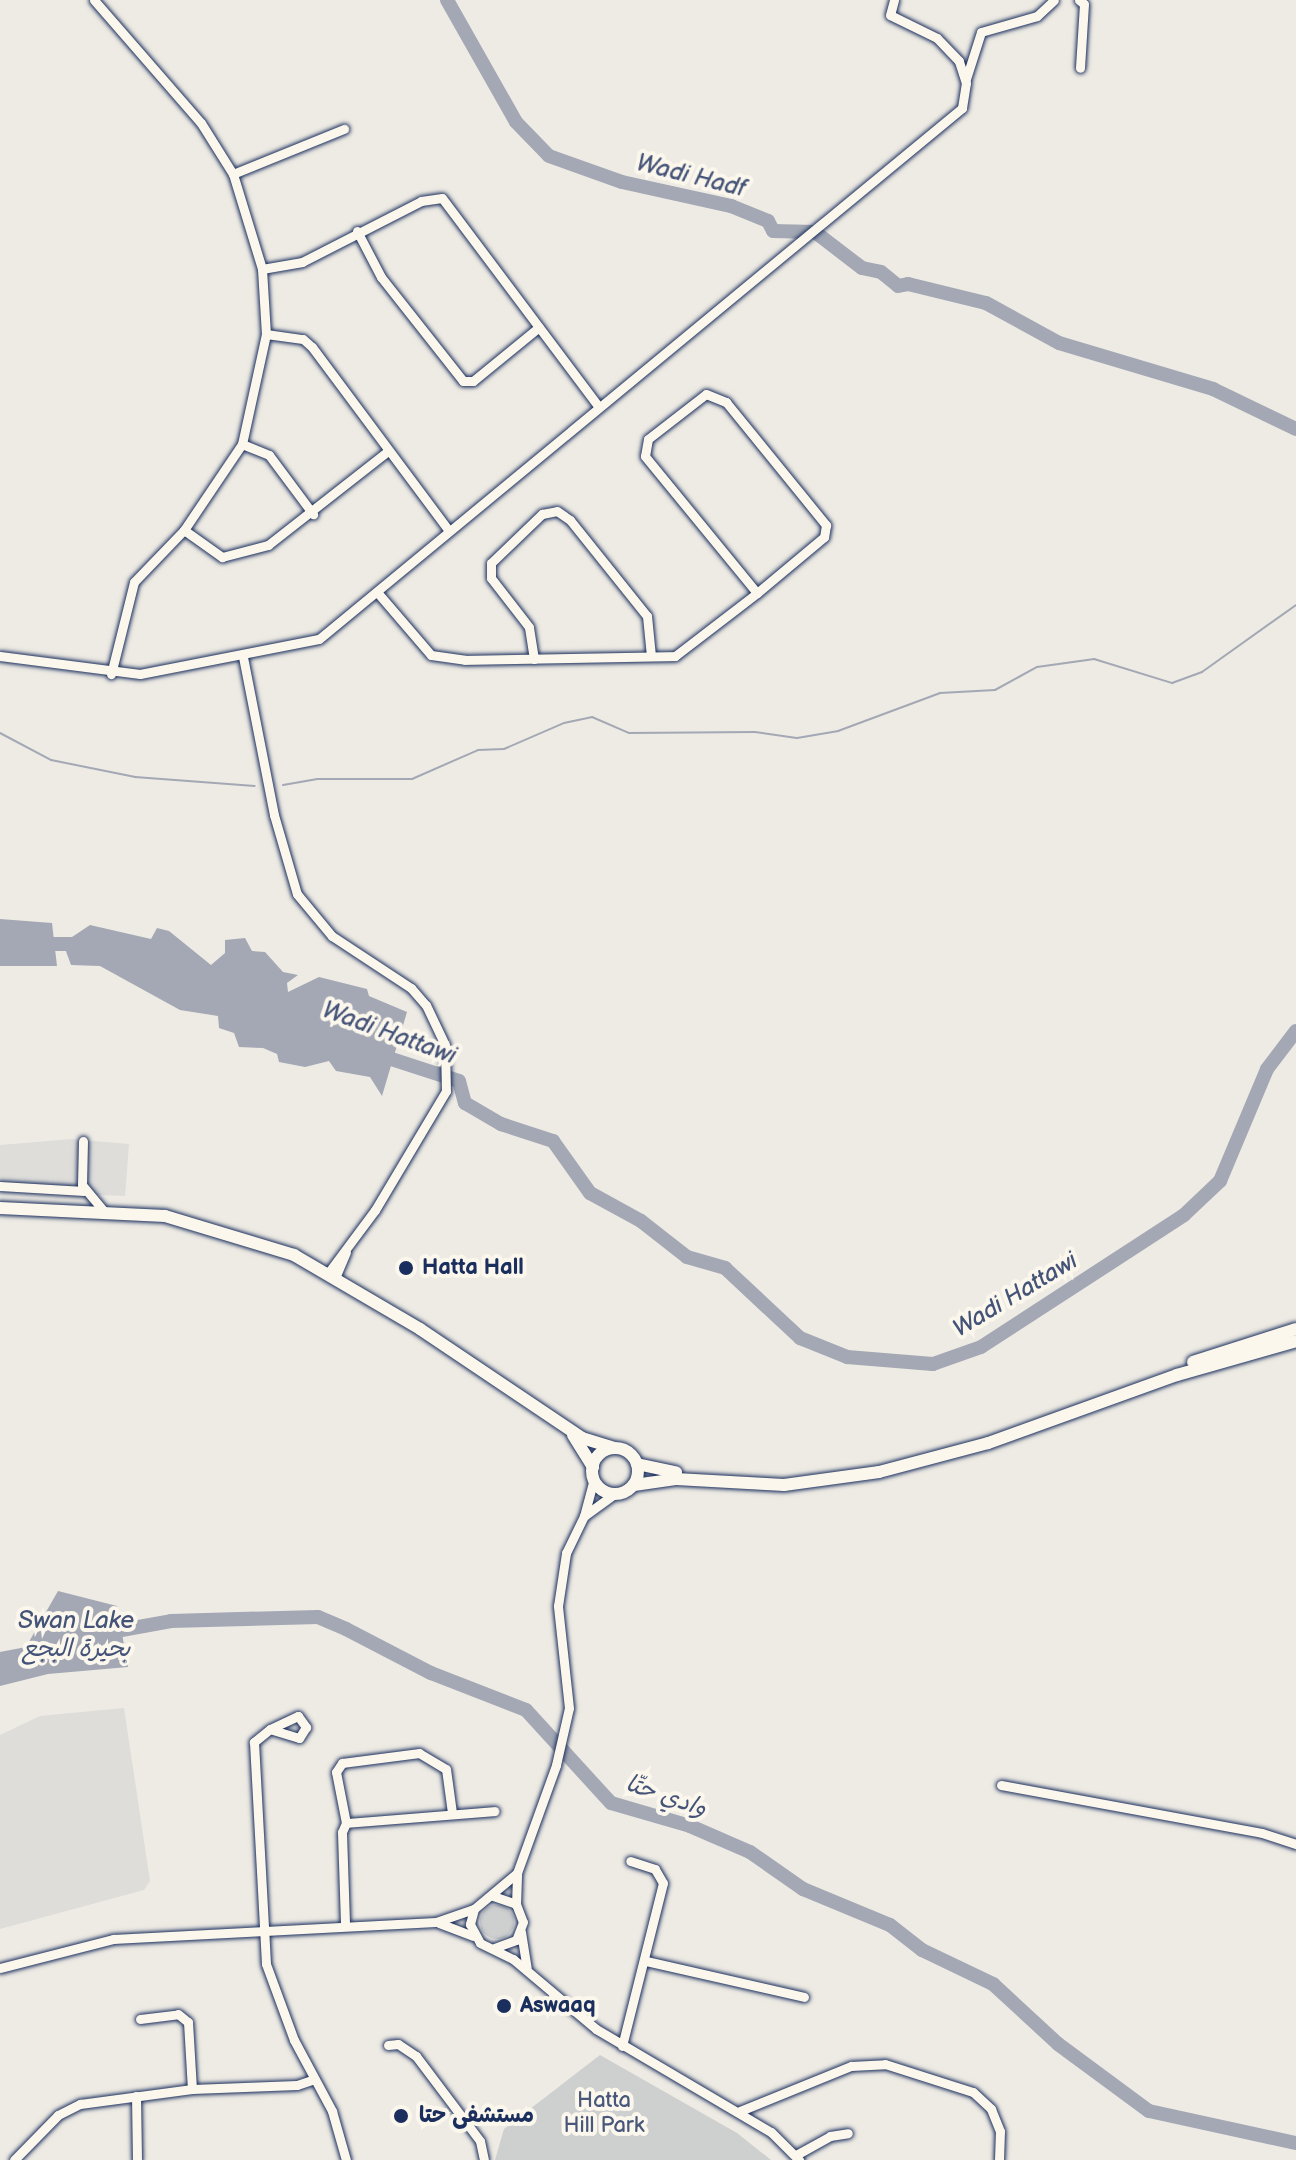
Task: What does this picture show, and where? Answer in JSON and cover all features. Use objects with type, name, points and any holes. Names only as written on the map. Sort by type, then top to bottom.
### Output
[{"type":"main road","points":[[0,1208],[104,1211],[200,1223],[294,1255],[332,1276],[566,1427],[628,1452],[637,1464],[663,1471],[764,1478],[880,1464],[990,1433],[1296,1329]]},
{"type":"main road","points":[[566,1427],[593,1473],[614,1494],[634,1485],[676,1479],[795,1484],[879,1472],[988,1443],[1177,1375],[1296,1341]]},
{"type":"main road","points":[[593,1473],[600,1454],[614,1448]]},
{"type":"main road","points":[[634,1485],[637,1464]]},
{"type":"street","points":[[94,0],[201,123],[233,174],[262,269],[266,334],[242,444],[184,530],[134,582],[111,674]]},
{"type":"street","points":[[894,0],[890,15],[949,47],[966,83]]},
{"type":"street","points":[[0,656],[111,674],[172,671],[319,639],[962,108],[981,32],[1037,16],[1054,0]]},
{"type":"street","points":[[1079,0],[1084,15],[1080,68]]},
{"type":"street","points":[[233,174],[344,129]]},
{"type":"street","points":[[262,269],[302,262],[357,231],[421,201],[442,198],[599,407]]},
{"type":"street","points":[[357,231],[381,277],[463,381],[473,381],[539,327]]},
{"type":"street","points":[[266,334],[303,339],[449,531]]},
{"type":"street","points":[[377,592],[431,655],[534,659],[683,653],[757,593],[824,537],[826,525],[726,402],[706,394],[648,439],[645,456],[757,593]]},
{"type":"street","points":[[242,444],[269,455],[313,514]]},
{"type":"street","points":[[184,530],[209,552],[235,556],[284,537],[388,451]]},
{"type":"street","points":[[534,659],[529,627],[491,578],[491,563],[542,514],[557,511],[570,520],[647,616],[651,656]]},
{"type":"street","points":[[243,657],[274,815],[297,894],[332,936],[411,988],[426,1005],[445,1045],[446,1091],[332,1276]]},
{"type":"street","points":[[83,1141],[84,1191]]},
{"type":"street","points":[[0,1186],[84,1191],[104,1211]]},
{"type":"street","points":[[529,1971],[516,1905],[517,1873],[556,1765],[566,1720],[570,1691],[559,1584],[566,1553],[584,1516],[593,1473]]},
{"type":"street","points":[[584,1516],[614,1494]]},
{"type":"street","points":[[270,1729],[254,1742],[262,1929],[272,1986],[341,2133],[346,2160]]},
{"type":"street","points":[[345,1923],[342,1832],[346,1823],[336,1772],[342,1763],[419,1753],[446,1769],[452,1813]]},
{"type":"street","points":[[1001,1785],[1262,1833],[1296,1844]]},
{"type":"street","points":[[346,1823],[495,1811]]},
{"type":"street","points":[[622,2046],[646,1961],[663,1883],[655,1869],[630,1861]]},
{"type":"street","points":[[0,1968],[60,1949],[113,1939],[345,1923],[436,1922],[474,1909],[517,1873]]},
{"type":"street","points":[[493,1896],[516,1905]]},
{"type":"street","points":[[474,1909],[470,1924],[475,1938]]},
{"type":"street","points":[[436,1922],[494,1948],[529,1971],[568,2009],[622,2046],[740,2111],[798,2157],[830,2136],[848,2133]]},
{"type":"street","points":[[494,1948],[508,1946],[521,1932]]},
{"type":"street","points":[[646,1961],[804,1997]]},
{"type":"street","points":[[140,2019],[178,2014],[188,2022],[192,2089]]},
{"type":"street","points":[[388,2045],[398,2044],[416,2056],[480,2141],[484,2160]]},
{"type":"street","points":[[740,2111],[851,2066],[885,2064],[973,2092],[991,2109],[1000,2131],[999,2160]]},
{"type":"street","points":[[14,2160],[34,2137],[73,2107],[192,2089],[297,2085],[314,2079]]},
{"type":"street","points":[[136,2096],[137,2160]]},
{"type":"shaded area","points":[[71,1139],[129,1144],[125,1196],[0,1191],[0,1145]]},
{"type":"shaded area","points":[[124,1708],[150,1881],[144,1890],[0,1929],[0,1735],[40,1716]]},
{"type":"green space","points":[[497,1905],[509,1910],[514,1922],[509,1934],[497,1939],[485,1934],[480,1922],[485,1910]]},
{"type":"green space","name":"Hatta Hill Park","points":[[600,2055],[737,2133],[771,2160],[495,2160],[504,2129]]},
{"type":"water","points":[[0,919],[52,923],[57,966],[0,966]]},
{"type":"water","points":[[90,925],[151,939],[157,928],[169,931],[211,965],[225,953],[225,940],[245,938],[252,951],[265,952],[283,972],[298,975],[287,983],[288,992],[319,977],[367,989],[369,996],[407,1012],[382,1096],[370,1077],[336,1071],[329,1061],[305,1067],[279,1062],[277,1054],[263,1048],[239,1047],[234,1033],[219,1028],[218,1016],[180,1010],[100,966],[71,965],[63,943]]},
{"type":"water","name":"Swan Lake بحيرة البجع","points":[[58,1591],[117,1606],[128,1667],[48,1674],[0,1686],[0,1652],[26,1647]]},
{"type":"waterway","name":"Wadi Hadf","points":[[447,0],[516,122],[549,156],[622,182],[731,206],[768,221],[773,231],[815,232],[862,268],[881,272],[898,286],[908,284],[986,303],[1059,343],[1213,389],[1296,429]]},
{"type":"waterway","points":[[283,785],[317,779],[412,779],[478,750],[504,749],[564,723],[592,717],[629,733],[755,732],[797,738],[838,731],[940,693],[995,690],[1037,667],[1094,659],[1172,683],[1202,672],[1296,605]]},
{"type":"waterway","points":[[0,733],[51,760],[135,777],[255,786]]},
{"type":"waterway","name":"Wadi Hattawi","points":[[0,944],[79,944]]},
{"type":"waterway","name":"Wadi Hattawi","points":[[376,1054],[459,1081],[465,1103],[501,1124],[553,1141],[590,1193],[641,1221],[687,1257],[725,1268],[800,1338],[847,1357],[933,1364],[981,1347],[1184,1215],[1220,1181],[1267,1069],[1296,1031]]},
{"type":"waterway","name":"وادي حتّا","points":[[105,1633],[171,1621],[318,1617],[431,1673],[526,1710],[611,1803],[690,1826],[750,1852],[803,1889],[890,1925],[922,1950],[993,1984],[1058,2044],[1149,2111],[1296,2143]]},
{"type":"place","name":"Hatta Hall","points":[[406,1268]]},
{"type":"place","name":"Aswaaq","points":[[504,2006]]},
{"type":"place","name":"مستشفى حتا","points":[[401,2116]]}]
